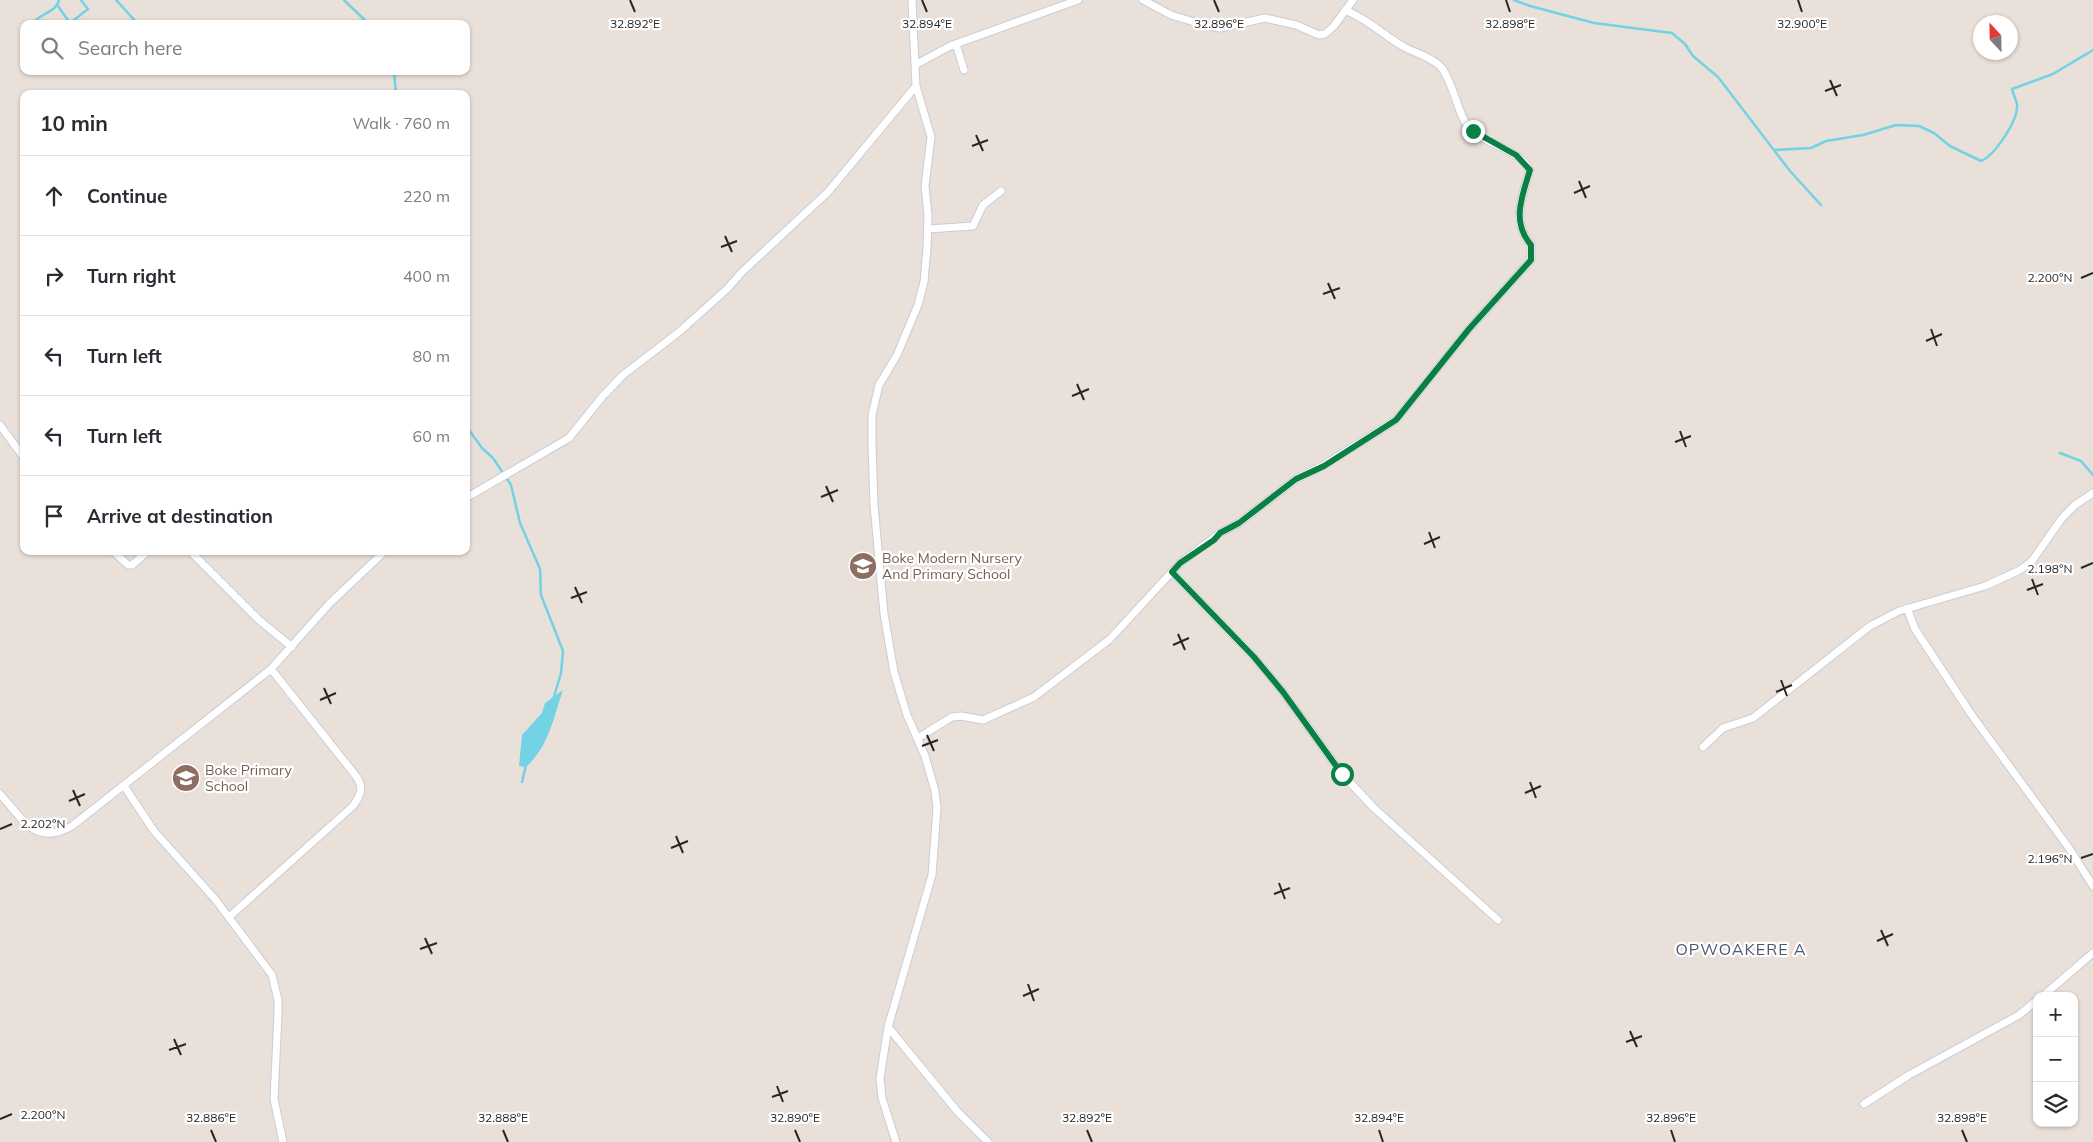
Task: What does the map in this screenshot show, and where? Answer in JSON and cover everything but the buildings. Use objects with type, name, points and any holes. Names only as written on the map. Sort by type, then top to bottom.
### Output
[{"type":"street","points":[[896,1142],[882,1098],[880,1078],[888,1027],[932,875],[937,808],[935,791],[918,738],[907,715],[894,672],[884,614],[874,506],[872,415],[880,385],[897,355],[918,305],[924,282],[928,230],[925,186],[930,137],[916,86],[912,0]]},
{"type":"street","points":[[916,64],[938,51],[1078,0]]},
{"type":"street","points":[[1144,0],[1171,15],[1220,28],[1266,18],[1296,24],[1319,35],[1325,34],[1334,26],[1353,0]]},
{"type":"street","points":[[918,738],[952,717],[961,716],[983,720],[1034,697],[1110,639],[1180,563],[1214,540],[1220,533],[1239,523],[1296,479],[1324,466],[1396,420],[1469,329],[1531,260],[1531,245],[1522,235],[1520,227],[1519,207],[1530,170],[1526,164],[1516,155],[1469,128],[1448,79],[1440,66],[1405,47],[1373,24],[1346,10]]},
{"type":"street","points":[[956,44],[964,70]]},
{"type":"street","points":[[470,496],[569,438],[602,397],[623,375],[679,332],[727,289],[742,272],[828,192],[916,86]]},
{"type":"street","points":[[928,230],[973,226],[983,205],[1001,191]]},
{"type":"street","points":[[0,425],[20,452]]},
{"type":"street","points":[[1703,746],[1723,728],[1752,718],[1870,626],[1907,608],[1985,586],[2020,570],[2032,561],[2062,518],[2075,505],[2093,493]]},
{"type":"street","points":[[117,555],[128,565],[132,565],[143,555]]},
{"type":"street","points":[[194,555],[259,620],[292,647]]},
{"type":"street","points":[[0,794],[22,819],[36,830],[52,835],[72,826],[271,668],[330,603],[381,555]]},
{"type":"street","points":[[1172,572],[1254,657],[1349,781],[1374,808],[1498,920]]},
{"type":"street","points":[[1907,608],[1915,629],[1971,714],[2069,848],[2093,886]]},
{"type":"street","points":[[229,916],[353,806],[361,794],[360,782],[356,776],[271,668]]},
{"type":"street","points":[[124,786],[154,831],[229,916],[265,963],[276,984],[278,1014],[274,1099],[284,1142]]},
{"type":"street","points":[[2047,992],[2093,953]]},
{"type":"street","points":[[1864,1104],[1909,1075],[2019,1015],[2033,1003]]},
{"type":"street","points":[[888,1027],[957,1111],[988,1142]]},
{"type":"water","points":[[563,690],[549,732],[540,750],[526,767],[519,766],[522,735],[542,713],[545,703]]},
{"type":"waterway","points":[[35,20],[55,8],[59,0]]},
{"type":"waterway","points":[[74,20],[88,9],[81,0]]},
{"type":"waterway","points":[[116,0],[134,20]]},
{"type":"waterway","points":[[344,0],[365,20]]},
{"type":"waterway","points":[[1514,0],[1594,23],[1672,33],[1685,44],[1693,56],[1718,77],[1790,171],[1821,205]]},
{"type":"waterway","points":[[58,6],[68,20]]},
{"type":"waterway","points":[[1775,150],[1811,148],[1826,141],[1863,135],[1896,125],[1919,126],[1934,133],[1950,146],[1981,161],[1999,145],[2014,119],[2017,104],[2012,89],[2053,74],[2093,50]]},
{"type":"waterway","points":[[394,75],[396,90]]},
{"type":"waterway","points":[[470,431],[482,448],[493,458],[511,485],[520,523],[540,569],[541,595],[563,651],[561,673],[553,700]]},
{"type":"waterway","points":[[2060,453],[2081,461],[2093,475]]},
{"type":"waterway","points":[[522,782],[526,765]]},
{"type":"place","name":"Boke Modern Nursery And Primary School","points":[[863,566]]},
{"type":"place","name":"Boke Primary School","points":[[186,778]]},
{"type":"district","name":"OPWOAKERE A","points":[[1741,949]]},
{"type":"route","points":[[1342,774],[1283,692],[1254,657],[1182,580],[1172,572],[1180,563],[1214,540],[1220,533],[1239,523],[1296,479],[1324,466],[1396,420],[1469,329],[1531,260],[1533,253],[1531,245],[1522,235],[1519,207],[1530,170],[1516,155],[1473,131]]}]
